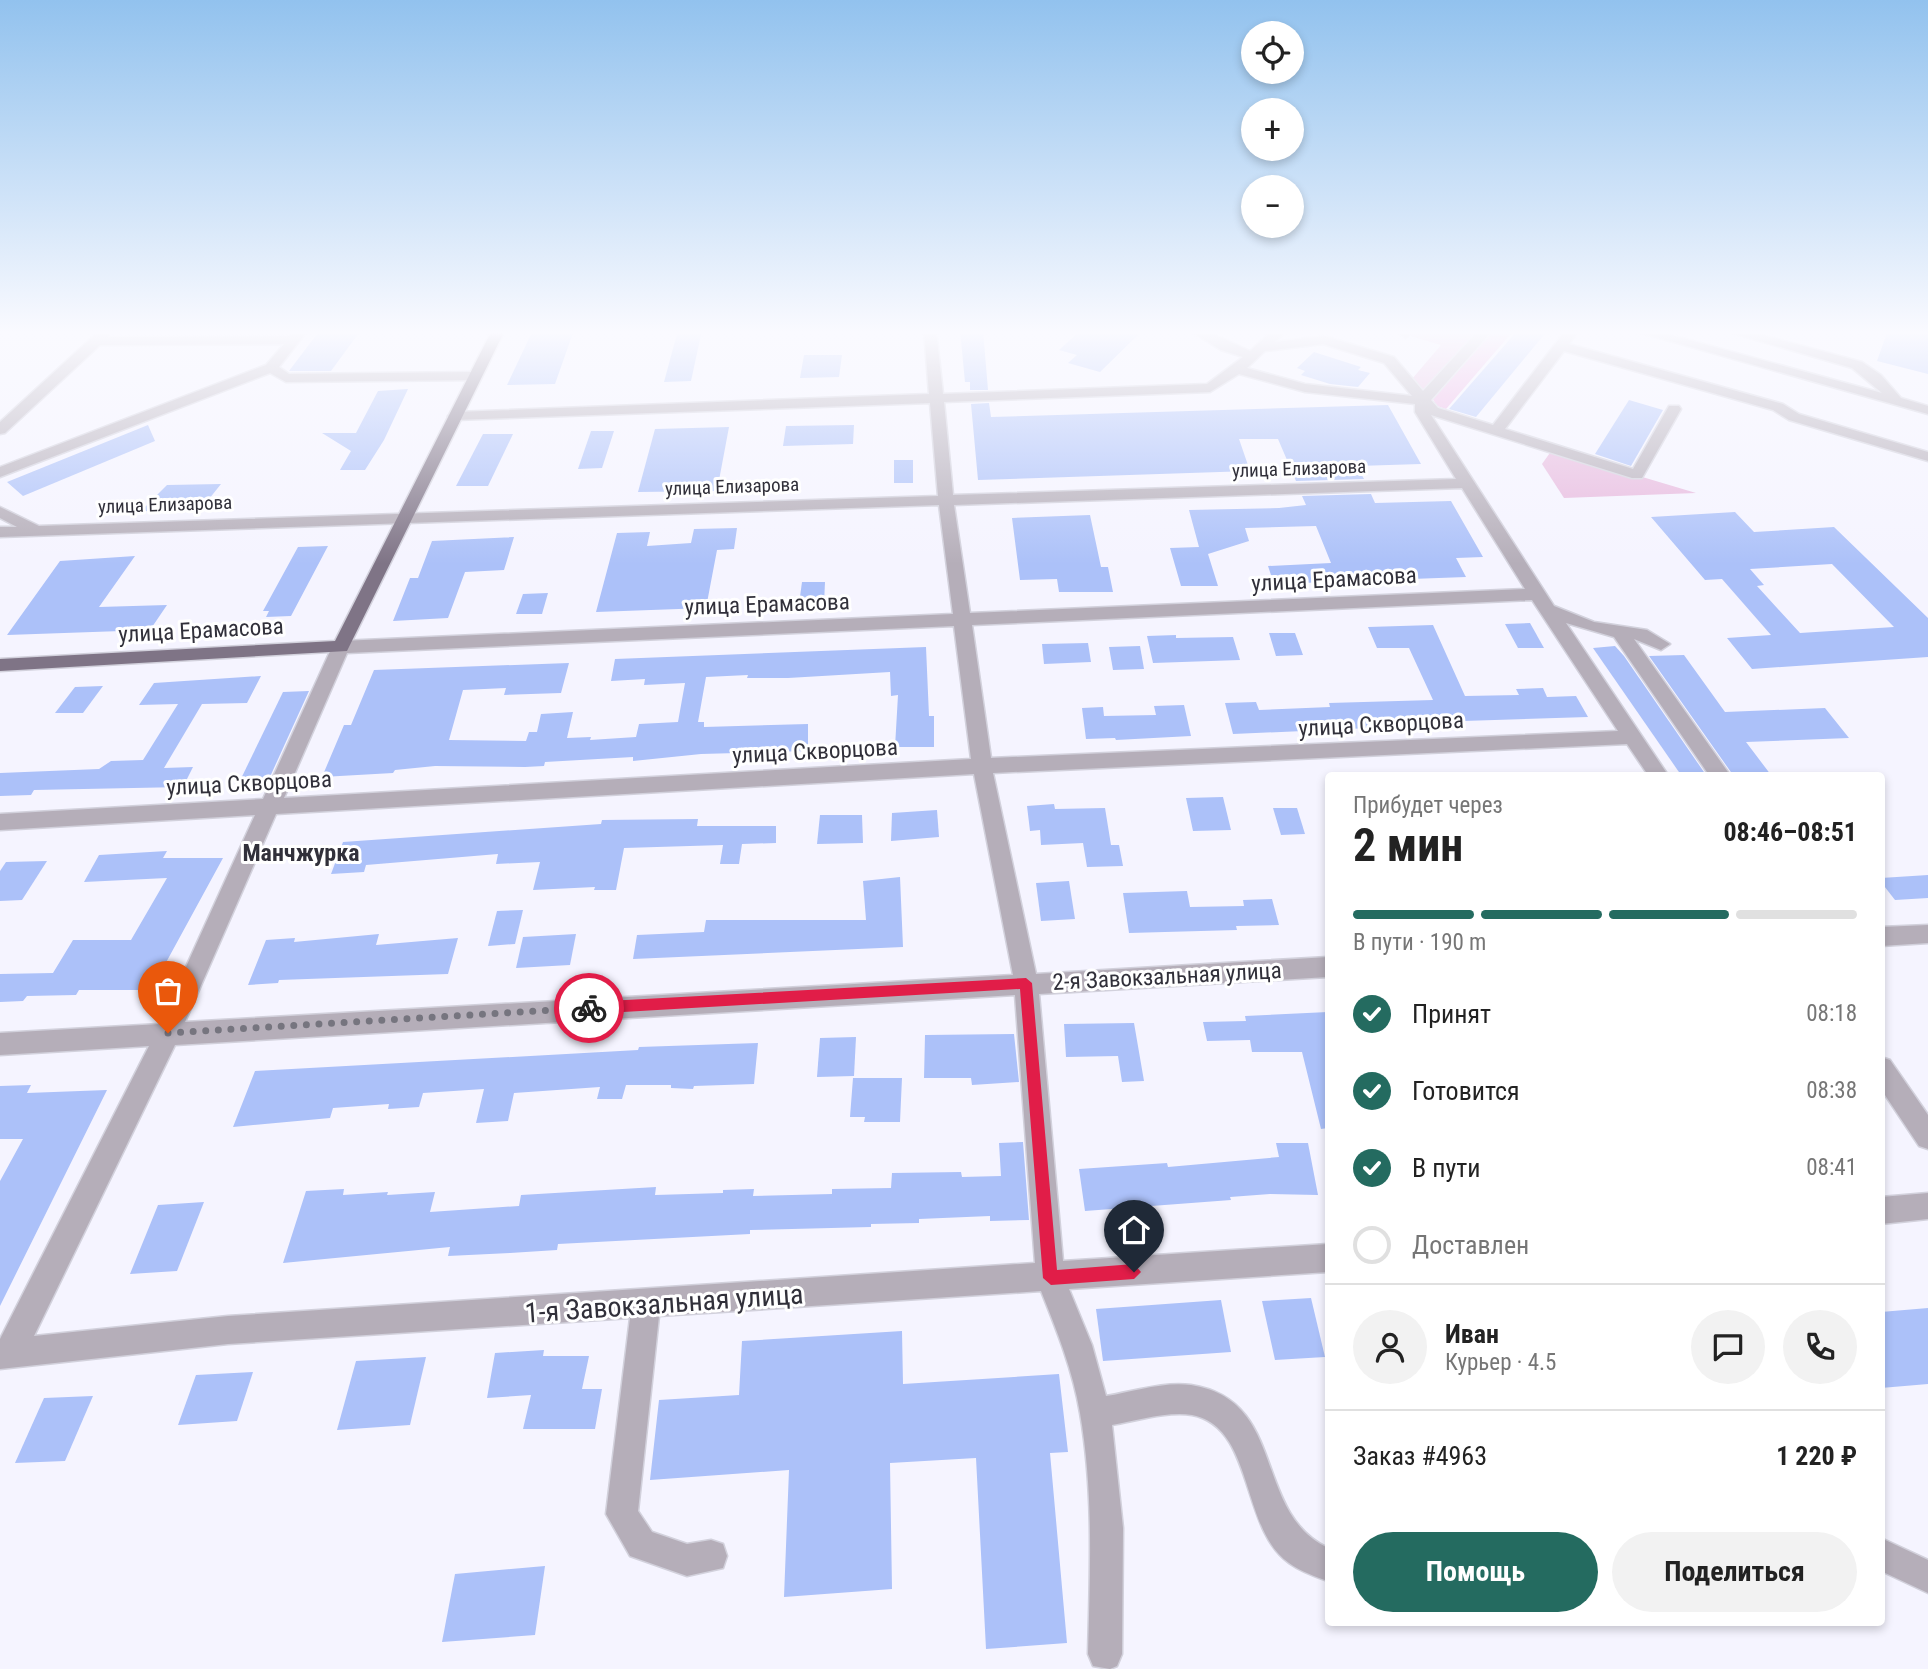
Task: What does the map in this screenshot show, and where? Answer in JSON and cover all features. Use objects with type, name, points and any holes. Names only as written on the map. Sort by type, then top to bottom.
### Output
[{"type":"main road","points":[[341,647],[459,408]]},
{"type":"main road","name":"улица Ерамасова","points":[[0,665],[341,647]]},
{"type":"street","points":[[0,430],[24,408]]},
{"type":"street","points":[[0,472],[167,408]]},
{"type":"street","points":[[455,416],[699,408]]},
{"type":"street","points":[[938,408],[946,500],[982,766],[1026,983],[1051,1278],[1077,1345],[1095,1413],[1107,1528],[1105,1654]]},
{"type":"street","points":[[1423,408],[1426,423],[1656,772]]},
{"type":"street","points":[[1430,408],[1637,475],[1674,409]]},
{"type":"street","points":[[1496,431],[1514,408]]},
{"type":"street","points":[[1779,408],[1794,417],[1928,457]]},
{"type":"street","name":"улица Елизарова","points":[[0,532],[1465,483]]},
{"type":"street","points":[[0,512],[37,530]]},
{"type":"street","points":[[1542,602],[1565,618],[1620,632],[1641,634],[1661,644]]},
{"type":"street","name":"улица Ерамасова","points":[[341,647],[962,621],[1542,602]]},
{"type":"street","points":[[1620,632],[1718,772]]},
{"type":"street","points":[[5,1354],[168,1033],[341,647]]},
{"type":"street","name":"улица Скворцова","points":[[0,822],[982,766],[1633,737]]},
{"type":"street","points":[[1885,937],[1928,934]]},
{"type":"street","name":"2-я Завокзальная улица","points":[[0,1044],[1325,967]]},
{"type":"street","points":[[1885,1074],[1928,1137]]},
{"type":"street","points":[[1885,1211],[1928,1206]]},
{"type":"street","name":"1-я Завокзальная улица","points":[[5,1354],[228,1330],[1325,1258]]},
{"type":"street","points":[[646,1304],[622,1514],[641,1545],[687,1560],[711,1556]]},
{"type":"street","points":[[1095,1413],[1189,1400],[1223,1408],[1249,1443],[1266,1504],[1284,1535],[1302,1555],[1325,1564]]},
{"type":"street","points":[[1885,1556],[1928,1577]]},
{"type":"shaded area","points":[[1552,450],[1696,493],[1564,498],[1542,464]]},
{"type":"building","points":[[369,408],[399,408],[384,440],[365,470],[340,470],[351,451],[322,433],[356,433]]},
{"type":"building","points":[[971,408],[990,408],[991,417],[1292,408],[1390,408],[1421,464],[1357,466],[1364,479],[1296,481],[1278,439],[1239,439],[1250,471],[978,480]]},
{"type":"building","points":[[1450,408],[1484,408],[1476,417]]},
{"type":"building","points":[[1624,408],[1663,410],[1631,466],[1595,454]]},
{"type":"building","points":[[148,425],[155,441],[23,496],[7,482]]},
{"type":"building","points":[[854,425],[853,444],[783,446],[786,426]]},
{"type":"building","points":[[729,427],[717,491],[638,492],[655,429]]},
{"type":"building","points":[[591,431],[614,431],[602,468],[578,469]]},
{"type":"building","points":[[483,434],[513,434],[488,486],[456,486]]},
{"type":"building","points":[[894,460],[913,460],[913,483],[894,483]]},
{"type":"building","points":[[221,484],[205,504],[199,504],[193,512],[141,511],[167,485]]},
{"type":"building","points":[[1371,494],[1375,503],[1451,501],[1483,557],[1456,558],[1466,577],[1274,584],[1268,566],[1331,563],[1316,526],[1245,528],[1249,541],[1208,554],[1218,586],[1181,586],[1170,548],[1199,547],[1189,510],[1279,508],[1306,505],[1302,496]]},
{"type":"building","points":[[1735,512],[1754,532],[1834,527],[1928,618],[1928,657],[1752,669],[1727,638],[1771,635],[1722,579],[1705,580],[1651,517]],"holes":[[[1832,564],[1894,627],[1800,633],[1757,586],[1764,585],[1750,569]]]},
{"type":"building","points":[[1090,515],[1101,567],[1108,567],[1113,592],[1059,592],[1057,579],[1020,580],[1012,518]]},
{"type":"building","points":[[737,528],[734,549],[717,550],[706,608],[596,612],[617,533],[650,532],[647,546],[691,543],[694,529]]},
{"type":"building","points":[[514,537],[504,570],[465,572],[448,618],[393,621],[410,578],[418,578],[432,541]]},
{"type":"building","points":[[328,546],[291,616],[266,617],[269,611],[263,611],[298,547]]},
{"type":"building","points":[[135,556],[99,607],[167,605],[150,630],[7,635],[60,561]]},
{"type":"building","points":[[802,582],[825,582],[824,604],[799,604]]},
{"type":"building","points":[[548,593],[542,614],[516,614],[523,594]]},
{"type":"building","points":[[1530,623],[1544,648],[1518,648],[1505,624]]},
{"type":"building","points":[[1433,625],[1465,696],[1519,695],[1516,689],[1543,688],[1547,697],[1576,696],[1588,717],[1369,724],[1370,728],[1233,734],[1225,703],[1256,702],[1259,710],[1330,707],[1329,703],[1433,700],[1409,648],[1377,648],[1368,627]]},
{"type":"building","points":[[1269,633],[1295,633],[1303,655],[1276,656]]},
{"type":"building","points":[[1176,635],[1176,638],[1233,637],[1240,660],[1153,663],[1147,636]]},
{"type":"building","points":[[1088,643],[1091,662],[1044,664],[1042,644]]},
{"type":"building","points":[[1140,646],[1144,669],[1113,670],[1109,647]]},
{"type":"building","points":[[1615,646],[1624,656],[1704,772],[1679,772],[1593,648]]},
{"type":"building","points":[[926,647],[929,716],[934,716],[934,747],[895,747],[898,695],[891,696],[890,672],[788,678],[747,678],[748,675],[706,677],[698,722],[704,722],[704,727],[808,724],[808,751],[701,754],[633,761],[633,757],[545,762],[544,766],[525,767],[435,766],[395,770],[393,773],[322,777],[344,725],[351,725],[374,670],[569,663],[561,693],[504,695],[506,688],[463,690],[449,740],[526,741],[529,732],[537,732],[541,714],[573,712],[567,738],[591,737],[590,740],[636,737],[639,724],[678,722],[685,683],[644,685],[645,679],[611,681],[615,659]]},
{"type":"building","points":[[1684,655],[1725,712],[1825,708],[1849,738],[1746,742],[1769,772],[1731,772],[1649,656]]},
{"type":"building","points":[[261,676],[247,703],[202,704],[164,768],[193,767],[183,787],[34,790],[31,795],[0,796],[0,773],[99,769],[111,761],[143,760],[178,704],[139,705],[154,683]]},
{"type":"building","points":[[103,686],[83,713],[55,713],[75,687]]},
{"type":"building","points":[[309,691],[264,790],[235,791],[283,692]]},
{"type":"building","points":[[1184,705],[1191,736],[1086,739],[1082,708],[1103,707],[1104,716],[1156,715],[1154,706]]},
{"type":"building","points":[[1223,797],[1231,830],[1193,831],[1186,798]]},
{"type":"building","points":[[1054,804],[1055,809],[1105,808],[1111,845],[1119,845],[1123,866],[1087,867],[1083,843],[1041,845],[1040,830],[1030,831],[1027,806]]},
{"type":"building","points":[[1273,808],[1297,808],[1305,834],[1281,835]]},
{"type":"building","points":[[937,810],[939,837],[891,841],[892,813]]},
{"type":"building","points":[[820,815],[862,815],[863,843],[817,844]]},
{"type":"building","points":[[698,819],[697,826],[776,826],[776,843],[742,844],[739,864],[720,864],[723,845],[624,848],[616,890],[594,890],[595,887],[533,890],[540,862],[496,864],[498,854],[366,865],[364,872],[331,874],[343,842],[601,824],[602,820]]},
{"type":"building","points":[[167,851],[163,858],[223,858],[151,990],[79,990],[76,995],[27,996],[23,1001],[0,1002],[0,974],[53,973],[73,940],[131,940],[167,878],[84,882],[99,855]]},
{"type":"building","points":[[47,861],[22,900],[0,901],[0,871],[6,862]]},
{"type":"building","points":[[1928,875],[1928,898],[1895,900],[1885,887],[1885,878]]},
{"type":"building","points":[[900,877],[903,947],[633,959],[637,935],[704,932],[706,920],[866,920],[863,881]]},
{"type":"building","points":[[1069,881],[1075,919],[1041,921],[1036,883]]},
{"type":"building","points":[[1187,891],[1190,907],[1244,906],[1243,900],[1272,899],[1279,925],[1236,926],[1237,930],[1129,933],[1123,893]]},
{"type":"building","points":[[523,910],[515,944],[488,946],[497,911]]},
{"type":"building","points":[[379,934],[376,945],[458,938],[448,974],[279,980],[278,983],[248,985],[266,940],[295,938],[294,942]]},
{"type":"building","points":[[576,934],[570,965],[516,968],[523,937]]},
{"type":"building","points":[[1325,1012],[1325,1128],[1321,1129],[1302,1052],[1252,1052],[1250,1040],[1207,1041],[1203,1022],[1246,1021],[1245,1016]]},
{"type":"building","points":[[1134,1023],[1144,1081],[1122,1082],[1118,1056],[1066,1057],[1064,1024]]},
{"type":"building","points":[[1014,1034],[1019,1082],[972,1085],[971,1078],[924,1078],[925,1035]]},
{"type":"building","points":[[856,1037],[854,1076],[817,1077],[820,1038]]},
{"type":"building","points":[[758,1043],[754,1084],[694,1086],[693,1089],[671,1088],[671,1085],[626,1085],[622,1099],[597,1099],[600,1087],[514,1093],[508,1121],[476,1123],[484,1089],[423,1093],[419,1107],[388,1109],[389,1104],[333,1108],[330,1118],[233,1127],[255,1071],[638,1050],[639,1047]]},
{"type":"building","points":[[853,1078],[902,1078],[900,1122],[864,1122],[865,1117],[850,1117]]},
{"type":"building","points":[[31,1085],[27,1093],[107,1090],[0,1306],[0,1181],[23,1139],[0,1139],[0,1086]]},
{"type":"building","points":[[1023,1142],[1029,1220],[990,1221],[990,1216],[919,1219],[919,1223],[871,1224],[871,1227],[750,1230],[750,1234],[558,1244],[557,1250],[448,1256],[450,1247],[283,1263],[306,1191],[344,1189],[343,1195],[435,1192],[430,1212],[519,1206],[521,1195],[656,1187],[655,1195],[723,1193],[723,1190],[754,1189],[753,1196],[832,1194],[832,1189],[891,1188],[892,1173],[961,1172],[962,1177],[1001,1176],[999,1143]]},
{"type":"building","points":[[1276,1143],[1308,1143],[1318,1195],[1270,1194],[1230,1197],[1231,1200],[1085,1211],[1079,1169],[1167,1163],[1168,1167],[1279,1157]]},
{"type":"building","points":[[204,1202],[177,1271],[130,1274],[158,1205]]},
{"type":"building","points":[[1311,1298],[1325,1357],[1275,1360],[1262,1301]]},
{"type":"building","points":[[1221,1300],[1231,1352],[1103,1361],[1096,1309]]},
{"type":"building","points":[[1928,1308],[1928,1384],[1885,1388],[1885,1312]]},
{"type":"building","points":[[902,1331],[903,1384],[1059,1374],[1068,1452],[1050,1453],[1067,1643],[986,1649],[976,1458],[890,1463],[892,1589],[784,1597],[789,1470],[650,1480],[659,1400],[739,1395],[742,1341]]},
{"type":"building","points":[[544,1350],[543,1356],[589,1356],[582,1389],[602,1389],[595,1429],[523,1429],[531,1395],[487,1398],[495,1353]]},
{"type":"building","points":[[426,1357],[410,1425],[337,1430],[356,1361]]},
{"type":"building","points":[[253,1372],[237,1421],[178,1425],[196,1375]]},
{"type":"building","points":[[93,1396],[65,1461],[15,1463],[44,1398]]},
{"type":"building","points":[[545,1566],[535,1635],[442,1642],[455,1574]]},
{"type":"way so far","points":[[168,1033],[589,1008]]},
{"type":"district","name":"Манчжурка","points":[[301,853]]},
{"type":"route","points":[[589,1008],[1026,983],[1051,1278],[1134,1272]]}]
